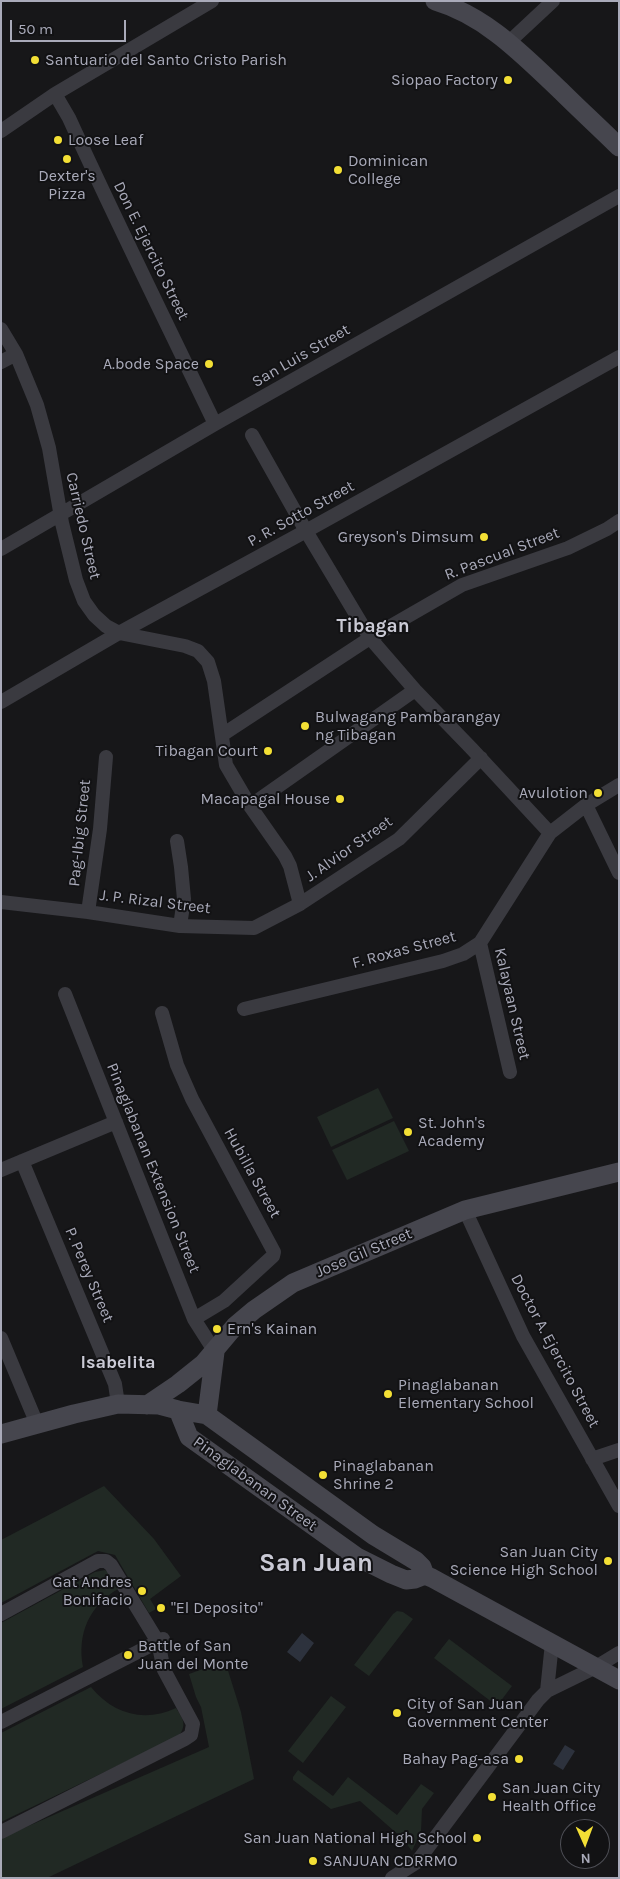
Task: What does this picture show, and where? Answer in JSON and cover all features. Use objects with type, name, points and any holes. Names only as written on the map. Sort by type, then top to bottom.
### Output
[{"type":"main road","points":[[435,1],[451,6],[471,16],[509,42],[619,147]]},
{"type":"main road","name":"Jose Gil Street","points":[[147,1405],[178,1384],[215,1352],[236,1326],[254,1310],[293,1283],[465,1210],[619,1172]]},
{"type":"main road","points":[[207,1415],[215,1352]]},
{"type":"main road","name":"Pinaglabanan Street","points":[[1,1434],[100,1407],[118,1404],[159,1405],[207,1415],[373,1535],[416,1561],[422,1567],[425,1575],[619,1680]]},
{"type":"main road","name":"Pinaglabanan Street","points":[[178,1410],[189,1437],[357,1557],[406,1580],[425,1575]]},
{"type":"street","points":[[1,131],[55,94],[212,1]]},
{"type":"street","points":[[509,42],[553,1]]},
{"type":"street","name":"Don E. Ejercito Street","points":[[55,94],[69,118],[142,276],[158,304],[215,424]]},
{"type":"street","name":"San Luis Street","points":[[1,549],[215,424],[619,196]]},
{"type":"street","name":"Carriedo Street","points":[[1,329],[16,354],[37,405],[49,448],[60,516],[76,580],[84,601],[94,615],[119,634],[185,646],[198,651],[208,662],[214,681],[226,765],[250,806],[290,866],[300,904]]},
{"type":"street","points":[[1,362],[16,354]]},
{"type":"street","name":"P. R. Sotto Street","points":[[1,702],[119,634],[619,356]]},
{"type":"street","points":[[252,435],[306,531],[370,638],[415,690],[550,833]]},
{"type":"street","name":"R. Pascual Street","points":[[222,735],[370,638],[462,585],[568,548],[619,521]]},
{"type":"street","points":[[250,806],[415,690]]},
{"type":"street","name":"Pag-Ibig Street","points":[[88,912],[100,830],[106,757]]},
{"type":"street","name":"J. Alvior Street","points":[[300,904],[399,839],[481,758]]},
{"type":"street","name":"F. Roxas Street","points":[[244,1009],[463,954],[480,943],[550,833],[586,805],[619,785]]},
{"type":"street","points":[[586,805],[619,872]]},
{"type":"street","points":[[176,841],[182,867],[184,899],[180,926]]},
{"type":"street","name":"J. P. Rizal Street","points":[[1,902],[88,912],[180,926],[254,928],[300,904]]},
{"type":"street","name":"Kalayaan Street","points":[[480,943],[510,1072]]},
{"type":"street","name":"Pinaglabanan Extension Street","points":[[65,994],[194,1319],[215,1352]]},
{"type":"street","name":"Hubilla Street","points":[[162,1013],[177,1065],[192,1099],[274,1252],[273,1256],[224,1301],[194,1319]]},
{"type":"street","points":[[1,1170],[116,1122]]},
{"type":"street","name":"P. Perey Street","points":[[22,1161],[115,1384],[118,1404]]},
{"type":"street","name":"Doctor A. Ejercito Street","points":[[465,1210],[523,1336],[592,1459],[617,1499]]},
{"type":"street","points":[[1,1338],[37,1424]]},
{"type":"street","points":[[592,1459],[619,1450]]},
{"type":"street","points":[[1,1614],[98,1561],[106,1561],[112,1564],[160,1640],[164,1670],[193,1724],[191,1735],[1,1832]]},
{"type":"street","points":[[1,1722],[160,1640]]},
{"type":"street","points":[[547,1691],[552,1644]]},
{"type":"street","points":[[392,1878],[417,1862],[538,1700],[547,1691],[596,1667],[619,1653]]},
{"type":"shaded area","points":[[378,1088],[393,1118],[331,1147],[317,1117]]},
{"type":"shaded area","points":[[394,1121],[409,1151],[347,1180],[332,1150]]},
{"type":"shaded area","points":[[104,1486],[154,1539],[181,1576],[150,1599],[156,1609],[149,1613],[115,1555],[98,1551],[1,1603],[1,1540]]},
{"type":"shaded area","points":[[105,1570],[118,1589],[99,1604],[87,1622],[82,1643],[83,1667],[1,1709],[1,1623],[95,1572]]},
{"type":"shaded area","points":[[397,1611],[403,1612],[413,1619],[369,1676],[354,1665]]},
{"type":"shaded area","points":[[302,1633],[314,1643],[300,1662],[287,1652]]},
{"type":"shaded area","points":[[449,1639],[512,1686],[497,1706],[434,1658]]},
{"type":"shaded area","points":[[225,1661],[241,1712],[254,1779],[47,1878],[1,1878],[1,1838],[209,1747],[201,1707],[189,1674]]},
{"type":"shaded area","points":[[91,1687],[109,1704],[130,1713],[152,1715],[176,1708],[183,1722],[183,1728],[179,1736],[1,1822],[1,1733]]},
{"type":"shaded area","points":[[331,1696],[346,1707],[303,1763],[288,1751]]},
{"type":"shaded area","points":[[565,1745],[575,1751],[563,1770],[553,1764]]},
{"type":"shaded area","points":[[298,1770],[333,1796],[348,1777],[397,1815],[421,1784],[434,1793],[422,1809],[421,1831],[412,1851],[402,1838],[360,1801],[331,1809],[293,1780]]},
{"type":"place","name":"Santuario del Santo Cristo Parish","points":[[35,60]]},
{"type":"place","name":"Siopao Factory","points":[[508,80]]},
{"type":"place","name":"Loose Leaf","points":[[58,140]]},
{"type":"place","name":"Dexter's Pizza","points":[[67,159]]},
{"type":"place","name":"Dominican College","points":[[338,170]]},
{"type":"place","name":"A.bode Space","points":[[209,364]]},
{"type":"place","name":"Greyson's Dimsum","points":[[484,537]]},
{"type":"place","name":"Bulwagang Pambarangay ng Tibagan","points":[[305,726]]},
{"type":"place","name":"Tibagan Court","points":[[268,751]]},
{"type":"place","name":"Avulotion","points":[[598,793]]},
{"type":"place","name":"Macapagal House","points":[[340,799]]},
{"type":"place","name":"St. John's Academy","points":[[408,1132]]},
{"type":"place","name":"Ern's Kainan","points":[[217,1329]]},
{"type":"place","name":"Pinaglabanan Elementary School","points":[[388,1394]]},
{"type":"place","name":"Pinaglabanan Shrine 2","points":[[323,1475]]},
{"type":"place","name":"San Juan City Science High School","points":[[608,1561]]},
{"type":"place","name":"Gat Andres Bonifacio","points":[[142,1591]]},
{"type":"place","name":"\"El Deposito\"","points":[[161,1608]]},
{"type":"place","name":"Battle of San Juan del Monte","points":[[128,1655]]},
{"type":"place","name":"City of San Juan Government Center","points":[[397,1713]]},
{"type":"place","name":"Bahay Pag-asa","points":[[519,1759]]},
{"type":"place","name":"San Juan City Health Office","points":[[492,1797]]},
{"type":"place","name":"San Juan National High School","points":[[477,1838]]},
{"type":"place","name":"SANJUAN CDRRMO","points":[[313,1861]]},
{"type":"district","name":"Tibagan","points":[[373,627]]},
{"type":"district","name":"Isabelita","points":[[118,1363]]},
{"type":"district","name":"San Juan","points":[[316,1564]]}]
